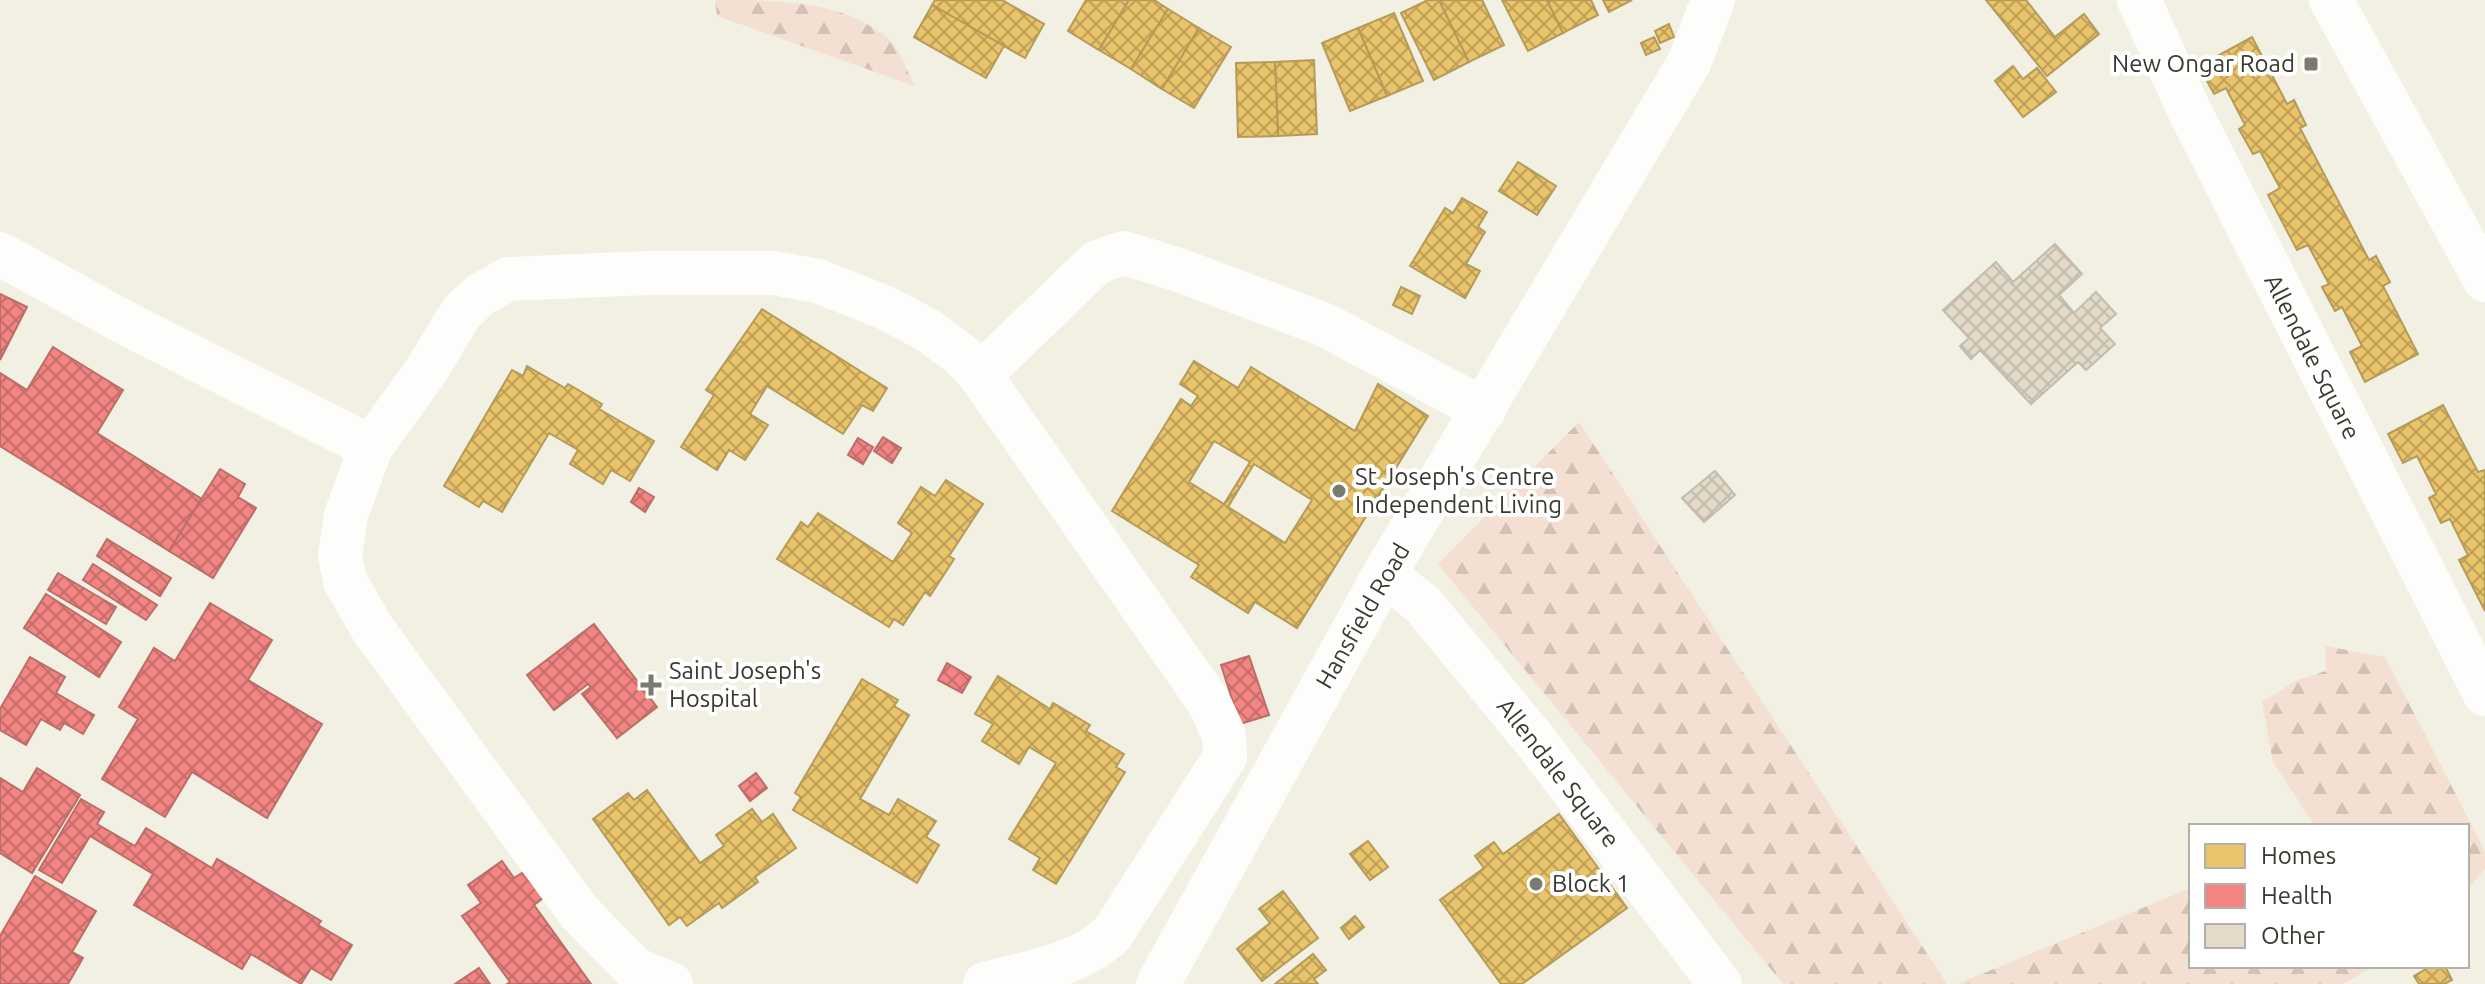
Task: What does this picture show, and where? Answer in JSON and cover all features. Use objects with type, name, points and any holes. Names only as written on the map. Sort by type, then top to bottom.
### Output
[{"type":"street","name":"Hansfield Road","points":[[1158,984],[1385,573],[1690,61],[1713,0]]},
{"type":"street","points":[[2331,0],[2485,280]]},
{"type":"street","name":"Allendale Square","points":[[2155,5],[2190,112],[2485,694]]},
{"type":"street","points":[[980,375],[1097,262],[1124,253],[1176,269],[1325,325],[1484,410]]},
{"type":"street","points":[[0,254],[131,326],[371,447]]},
{"type":"street","points":[[667,983],[635,969],[579,912],[372,628],[345,581],[340,556],[346,515],[371,447],[426,371],[461,313],[480,295],[508,279],[649,273],[774,273],[818,281],[929,331],[980,375],[1208,701],[1224,735],[1225,757],[1103,942],[1094,950],[1065,962],[985,984]]},
{"type":"street","name":"Allendale Square","points":[[1385,573],[1424,606],[1527,732],[1720,984]]},
{"type":"green space","points":[[715,0],[785,2],[853,17],[891,41],[915,86],[717,16]]},
{"type":"green space","points":[[1579,422],[1947,984],[1783,984],[1438,564]]},
{"type":"green space","points":[[2325,646],[2385,657],[2485,851],[2485,869],[2469,888],[2469,824],[2314,824],[2273,762],[2262,702],[2297,680],[2326,671]]},
{"type":"green space","points":[[2189,889],[2189,968],[2371,968],[2343,984],[1957,984]]},
{"type":"building: Homes","points":[[935,0],[1002,0],[1044,24],[1025,58],[932,5]]},
{"type":"building: Homes","points":[[1086,0],[1129,0],[1099,50],[1068,31]]},
{"type":"building: Homes","points":[[1129,0],[1154,0],[1168,9],[1131,69],[1099,50]]},
{"type":"building: Homes","points":[[1428,0],[1439,0],[1469,62],[1434,80],[1401,13]]},
{"type":"building: Homes","points":[[1439,0],[1482,0],[1504,45],[1469,62]]},
{"type":"building: Homes","points":[[1502,0],[1547,0],[1563,33],[1528,51]]},
{"type":"building: Homes","points":[[1547,0],[1591,0],[1598,15],[1563,33]]},
{"type":"building: Homes","points":[[1603,0],[1632,0],[1609,12]]},
{"type":"building: Homes","points":[[1986,0],[2026,0],[2055,37],[2084,14],[2099,34],[2047,76]]},
{"type":"building: Homes","points":[[932,5],[1004,46],[986,78],[914,37]]},
{"type":"building: Homes","points":[[1168,9],[1199,28],[1162,89],[1131,69]]},
{"type":"building: Homes","points":[[1394,13],[1423,81],[1387,96],[1358,28]]},
{"type":"building: Homes","points":[[1669,24],[1674,37],[1660,43],[1655,31]]},
{"type":"building: Homes","points":[[1199,28],[1231,47],[1194,108],[1162,89]]},
{"type":"building: Homes","points":[[1358,28],[1387,96],[1350,111],[1322,43]]},
{"type":"building: Homes","points":[[1654,37],[1660,49],[1646,55],[1641,43]]},
{"type":"building: Homes","points":[[2252,37],[2287,104],[2294,100],[2306,125],[2300,128],[2369,260],[2376,256],[2390,282],[2383,286],[2418,354],[2365,382],[2350,352],[2362,346],[2342,307],[2335,311],[2322,287],[2329,284],[2308,245],[2297,250],[2268,195],[2280,188],[2260,151],[2253,154],[2239,129],[2245,125],[2226,88],[2214,94],[2199,66]]},
{"type":"building: Homes","points":[[1314,60],[1317,134],[1278,136],[1275,62]]},
{"type":"building: Homes","points":[[1275,62],[1278,136],[1238,137],[1236,63]]},
{"type":"building: Homes","points":[[2013,66],[2023,79],[2037,68],[2056,92],[2023,117],[1995,81]]},
{"type":"building: Homes","points":[[1518,162],[1556,186],[1537,215],[1499,191]]},
{"type":"building: Homes","points":[[1462,198],[1487,212],[1478,227],[1485,232],[1466,264],[1480,271],[1465,298],[1410,266],[1445,208],[1453,213]]},
{"type":"building: Homes","points":[[1401,287],[1420,296],[1412,314],[1393,305]]},
{"type":"building: Homes","points":[[762,309],[887,388],[873,411],[862,405],[843,434],[767,386],[750,414],[768,425],[745,460],[729,450],[717,470],[681,447],[714,395],[706,390]]},
{"type":"building: Homes","name":"St Joseph's Centre Independent Living","points":[[1194,361],[1238,388],[1251,367],[1355,431],[1378,384],[1428,416],[1297,628],[1255,602],[1248,613],[1191,577],[1199,565],[1112,511],[1181,399],[1191,406],[1198,396],[1180,384]],"holes":[[[1214,441],[1250,462],[1224,504],[1189,482]],[[1254,464],[1312,500],[1285,543],[1228,507]]]},
{"type":"building: Homes","points":[[527,366],[565,388],[568,384],[602,404],[599,409],[654,441],[630,481],[611,470],[603,484],[570,464],[578,450],[549,433],[502,512],[483,501],[479,507],[444,486],[512,370],[523,376]]},
{"type":"building: Homes","points":[[2443,405],[2478,472],[2485,470],[2485,611],[2459,560],[2468,555],[2450,519],[2441,523],[2429,498],[2436,494],[2417,456],[2403,463],[2388,434]]},
{"type":"building: Homes","points":[[946,480],[983,504],[949,556],[954,559],[930,596],[925,592],[903,625],[894,619],[889,627],[777,559],[801,522],[808,527],[818,513],[893,562],[912,533],[898,523],[921,487],[935,496]]},
{"type":"building: Homes","points":[[998,676],[1050,709],[1053,703],[1090,725],[1086,731],[1124,754],[1116,767],[1125,772],[1056,884],[1033,870],[1040,858],[1009,839],[1056,763],[1029,747],[1019,764],[982,741],[993,724],[975,714]]},
{"type":"building: Homes","points":[[862,679],[898,700],[894,706],[909,715],[860,799],[889,815],[898,799],[936,821],[926,837],[939,845],[917,883],[793,810],[801,797],[795,793]]},
{"type":"building: Homes","points":[[647,790],[700,863],[724,846],[716,835],[752,809],[762,822],[773,814],[796,848],[755,877],[758,882],[722,908],[719,903],[687,926],[680,917],[669,925],[593,819],[628,793],[634,800]]},
{"type":"building: Homes","name":"Block 1","points":[[1559,814],[1627,908],[1522,984],[1501,984],[1440,900],[1484,868],[1475,856],[1484,849],[1494,842],[1503,854]]},
{"type":"building: Homes","points":[[1368,841],[1388,867],[1370,880],[1350,854]]},
{"type":"building: Homes","points":[[1283,891],[1318,938],[1262,981],[1237,949],[1270,923],[1259,909]]},
{"type":"building: Homes","points":[[1355,916],[1364,927],[1349,939],[1341,928]]},
{"type":"building: Homes","points":[[1313,954],[1326,970],[1314,979],[1318,984],[1275,984]]},
{"type":"building: Homes","points":[[2428,968],[2446,968],[2452,980],[2444,984],[2419,984],[2414,976]]},
{"type":"building: Health","points":[[0,294],[27,307],[0,360]]},
{"type":"building: Health","points":[[53,347],[123,390],[97,433],[202,499],[169,551],[0,446],[0,373],[27,390]]},
{"type":"building: Health","points":[[883,437],[901,448],[892,463],[874,451]]},
{"type":"building: Health","points":[[858,438],[873,447],[863,464],[848,455]]},
{"type":"building: Health","points":[[220,469],[245,484],[238,497],[256,508],[213,578],[169,551]]},
{"type":"building: Health","points":[[639,488],[654,497],[645,512],[631,502]]},
{"type":"building: Health","points":[[107,539],[171,578],[160,596],[97,556]]},
{"type":"building: Health","points":[[93,564],[157,605],[146,620],[83,580]]},
{"type":"building: Health","points":[[58,573],[116,607],[106,624],[48,590]]},
{"type":"building: Health","points":[[46,594],[121,642],[99,677],[24,628]]},
{"type":"building: Health","points":[[210,603],[272,640],[248,680],[322,724],[267,818],[192,772],[165,817],[102,779],[138,719],[119,707],[154,648],[175,661]]},
{"type":"building: Health","points":[[594,624],[657,707],[617,738],[582,694],[591,687],[588,684],[554,710],[527,675]]},
{"type":"building: Health","points":[[1249,656],[1269,715],[1240,724],[1221,665]]},
{"type":"building: Health","points":[[30,657],[65,677],[56,693],[94,715],[83,734],[64,723],[60,730],[41,719],[26,745],[0,730],[0,709]]},
{"type":"building: Health","points":[[947,663],[971,677],[962,693],[938,680]]},
{"type":"building: Health","points":[[37,768],[80,795],[32,873],[0,853],[0,778],[23,792]]},
{"type":"building: Health","points":[[756,773],[767,788],[750,801],[739,786]]},
{"type":"building: Health","points":[[81,799],[104,812],[97,824],[135,846],[146,828],[212,868],[217,859],[321,921],[318,925],[352,945],[331,980],[311,968],[301,984],[251,954],[242,969],[134,905],[153,874],[90,836],[62,883],[39,870]]},
{"type":"building: Health","points":[[502,861],[514,878],[528,869],[547,895],[534,905],[591,984],[507,984],[510,982],[462,916],[481,903],[468,885]]},
{"type":"building: Health","points":[[35,876],[96,911],[72,952],[83,958],[68,984],[0,984],[0,936]]},
{"type":"building: Health","points":[[479,968],[490,984],[455,984]]},
{"type":"building: Other","points":[[2055,244],[2082,274],[2059,295],[2074,313],[2096,292],[2116,314],[2100,328],[2115,344],[2086,370],[2078,362],[2031,404],[1980,350],[1971,359],[1960,346],[1969,338],[1943,310],[1996,262],[2013,282]]},
{"type":"building: Other","points":[[1715,471],[1735,495],[1704,522],[1682,498]]},
{"type":"place","name":"New Ongar Road","points":[[2311,64]]},
{"type":"place","name":"St Joseph's Centre Independent Living","points":[[1339,491]]},
{"type":"place","name":"Saint Joseph's Hospital","points":[[651,685]]},
{"type":"place","name":"Block 1","points":[[1536,884]]}]
